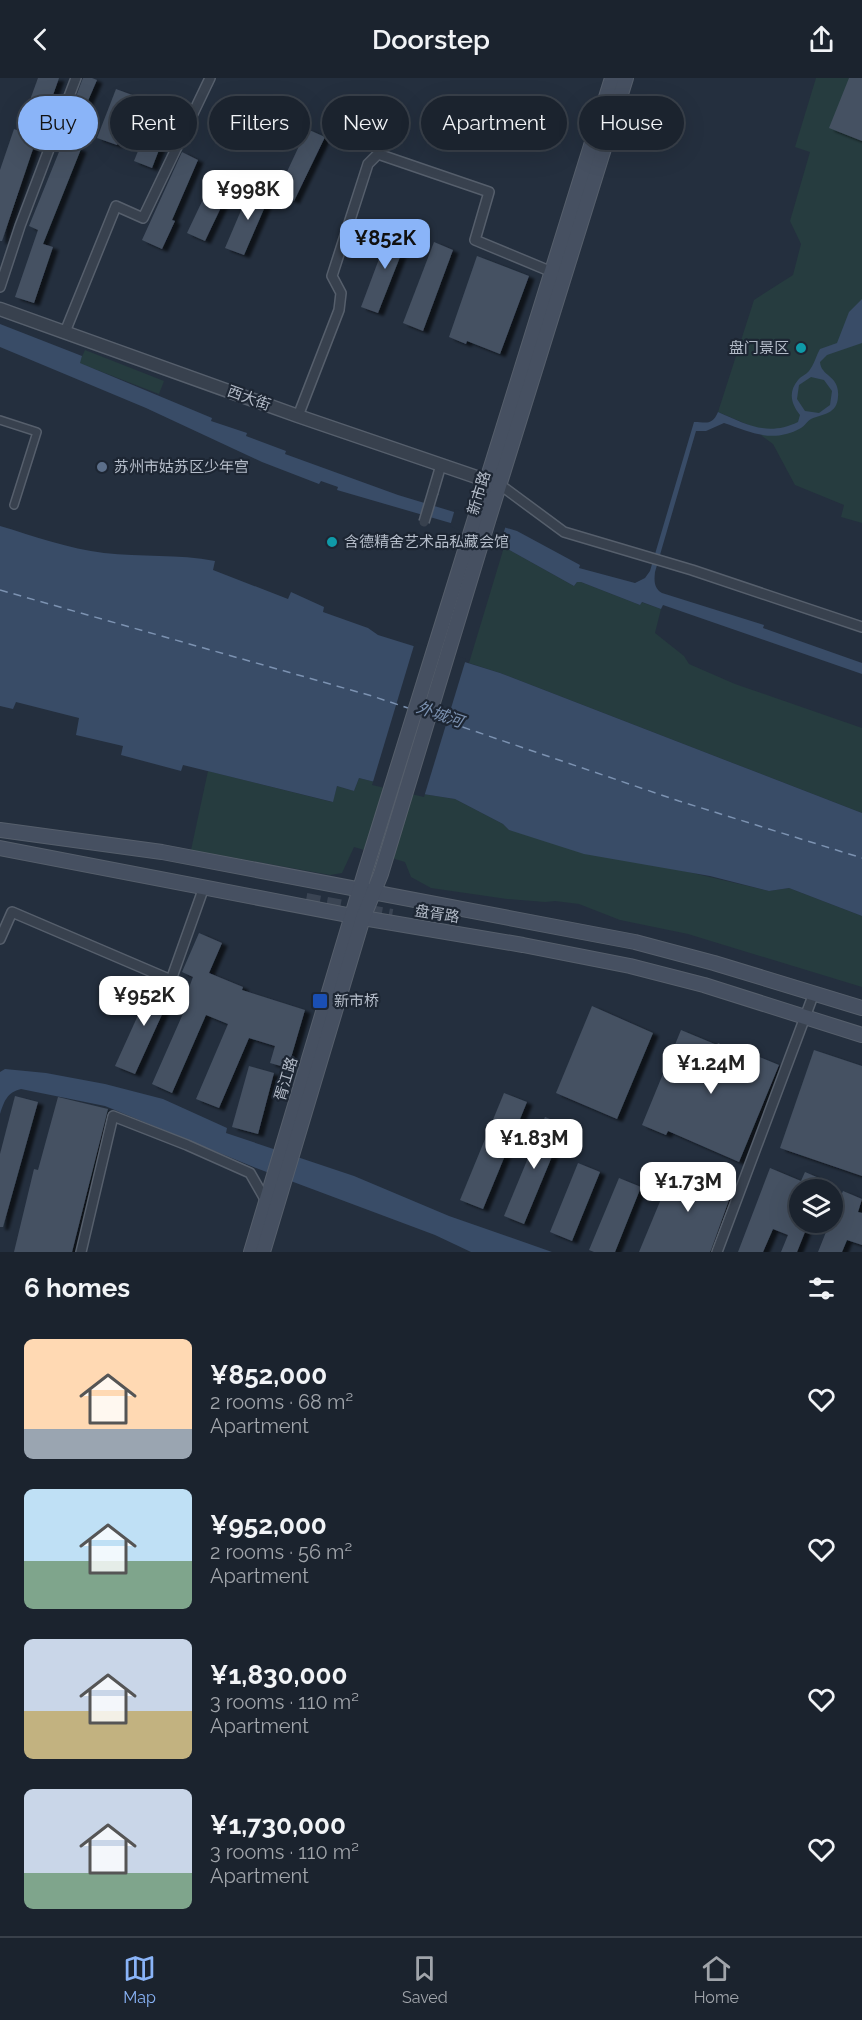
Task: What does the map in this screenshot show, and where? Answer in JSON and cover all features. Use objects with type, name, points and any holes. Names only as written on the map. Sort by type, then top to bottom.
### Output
[{"type":"main road","name":"新市路","points":[[493,483],[552,272],[612,78]]},
{"type":"main road","name":"新市路","points":[[367,890],[365,872],[626,78]]},
{"type":"main road","name":"新市路","points":[[358,917],[367,890],[381,874],[483,515]]},
{"type":"main road","name":"盘胥路","points":[[0,830],[162,852],[635,942],[685,954],[862,1008]]},
{"type":"main road","points":[[97,843],[310,886]]},
{"type":"main road","name":"盘胥路","points":[[0,848],[358,917],[630,966],[704,984],[862,1035]]},
{"type":"main road","points":[[93,866],[167,873],[306,900]]},
{"type":"main road","points":[[630,966],[573,950],[413,913],[571,937],[635,942]]},
{"type":"main road","name":"胥江路","points":[[251,1252],[272,1203],[358,917]]},
{"type":"main road","name":"胥江路","points":[[263,1252],[272,1203]]},
{"type":"street","points":[[0,287],[20,226],[76,78]]},
{"type":"street","points":[[65,332],[116,206],[143,218],[210,78]]},
{"type":"street","points":[[298,416],[339,310],[340,293],[332,276],[368,164],[378,154],[489,192],[475,240],[552,272]]},
{"type":"street","name":"西大街","points":[[0,309],[493,483]]},
{"type":"street","points":[[0,420],[38,432],[14,505]]},
{"type":"street","points":[[424,522],[441,465]]},
{"type":"street","points":[[493,483],[564,532],[660,559],[862,627]]},
{"type":"street","points":[[0,939],[12,912],[171,980],[204,887]]},
{"type":"street","points":[[717,1252],[814,993]]},
{"type":"street","points":[[81,1252],[113,1116],[250,1173],[272,1203]]},
{"type":"green space","name":"盘门景区","points":[[816,78],[862,78],[862,523],[841,517],[844,505],[795,485],[773,444],[762,436],[758,429],[718,412],[754,300],[793,275],[801,244],[790,221],[810,152],[795,147]]},
{"type":"green space","points":[[85,350],[164,381],[159,394],[79,363]]},
{"type":"green space","points":[[504,547],[574,586],[577,582],[581,582],[640,605],[641,602],[661,609],[655,633],[684,656],[689,664],[735,684],[862,728],[862,813],[469,663]]},
{"type":"green space","points":[[208,771],[332,802],[337,786],[354,791],[359,778],[423,794],[455,799],[503,824],[509,830],[769,891],[789,888],[862,916],[862,987],[688,934],[620,920],[579,904],[507,899],[431,888],[411,877],[405,862],[354,847],[342,873],[330,875],[191,850]]},
{"type":"water","points":[[862,299],[862,343],[827,355],[820,362],[821,367],[836,384],[838,390],[837,403],[832,410],[811,419],[801,428],[781,435],[762,435],[724,423],[706,431],[696,431],[655,578],[656,587],[662,593],[764,625],[763,628],[862,663],[862,674],[663,605],[661,609],[642,602],[640,605],[581,582],[577,582],[574,586],[504,547],[454,524],[337,490],[338,487],[321,481],[319,484],[262,462],[146,408],[0,347],[0,324],[82,356],[80,363],[212,418],[211,421],[247,433],[246,436],[286,451],[285,454],[398,495],[517,531],[580,565],[579,568],[635,583],[645,578],[650,571],[694,422],[711,421],[718,412],[766,429],[798,422],[800,415],[794,407],[792,398],[795,384],[811,369],[820,349],[837,343],[849,312]],"holes":[[[811,377],[824,380],[832,391],[830,405],[819,413],[805,411],[797,399],[799,385]]]},
{"type":"water","name":"外城河","points":[[0,526],[91,551],[215,561],[213,570],[288,599],[291,592],[324,607],[323,612],[368,628],[378,635],[500,673],[862,813],[862,916],[789,888],[769,891],[710,876],[584,854],[509,830],[503,824],[455,799],[423,794],[359,778],[354,791],[337,786],[333,802],[183,765],[181,771],[121,755],[123,746],[76,735],[79,718],[16,702],[13,709],[0,706]]},
{"type":"water","points":[[5,1069],[46,1073],[105,1084],[163,1099],[227,1128],[226,1133],[354,1176],[449,1216],[552,1252],[471,1252],[435,1235],[256,1168],[105,1106],[21,1089],[9,1095],[0,1114],[0,1072]]},
{"type":"pier","points":[[455,509],[506,525],[499,548],[450,526]]},
{"type":"pier","points":[[415,642],[466,659],[424,797],[372,785]]},
{"type":"building","points":[[38,78],[59,78],[53,96],[31,96]]},
{"type":"building","points":[[83,78],[97,80],[90,96],[76,96]]},
{"type":"building","points":[[849,78],[862,78],[862,141],[829,128]]},
{"type":"building","points":[[116,89],[135,96],[113,96]]},
{"type":"building","points":[[110,104],[110,143],[98,138]]},
{"type":"building","points":[[14,129],[18,130],[18,150],[33,150],[2,241],[0,241],[0,170]]},
{"type":"building","points":[[310,130],[322,136],[322,143],[294,201],[277,193],[297,150],[310,150]]},
{"type":"building","points":[[60,150],[81,150],[43,244],[53,247],[34,303],[15,297],[38,230],[29,226]]},
{"type":"building","points":[[138,150],[159,150],[152,168],[134,161]]},
{"type":"building","points":[[182,152],[198,160],[162,249],[142,240]]},
{"type":"building","points":[[216,172],[234,180],[205,241],[187,233]]},
{"type":"building","points":[[251,187],[270,195],[244,255],[225,248]]},
{"type":"building","points":[[391,227],[409,234],[378,313],[361,307]]},
{"type":"building","points":[[434,242],[453,250],[423,331],[403,323]]},
{"type":"building","points":[[477,256],[529,276],[500,354],[467,341],[466,344],[449,337]]},
{"type":"building","points":[[199,933],[222,943],[209,973],[243,987],[242,990],[305,1010],[288,1068],[270,1063],[275,1046],[249,1038],[219,1108],[196,1099],[228,1024],[206,1015],[172,1093],[152,1084],[189,1000],[185,998],[193,977],[182,972]]},
{"type":"building","points":[[154,980],[174,988],[135,1074],[115,1066]]},
{"type":"building","points":[[592,1006],[653,1033],[617,1119],[556,1093]]},
{"type":"building","points":[[681,1030],[756,1059],[757,1056],[779,1065],[739,1162],[668,1131],[666,1135],[642,1125]]},
{"type":"building","points":[[814,1050],[862,1066],[862,1176],[780,1148]]},
{"type":"building","points":[[249,1066],[274,1073],[258,1134],[232,1127]]},
{"type":"building","points":[[504,1093],[527,1102],[483,1209],[460,1200]]},
{"type":"building","points":[[15,1096],[38,1102],[3,1227],[0,1227],[0,1154]]},
{"type":"building","points":[[58,1097],[108,1109],[72,1252],[14,1252],[34,1169],[38,1170]]},
{"type":"building","points":[[545,1117],[565,1125],[524,1224],[504,1216]]},
{"type":"building","points":[[578,1163],[600,1172],[572,1241],[550,1232]]},
{"type":"building","points":[[676,1163],[734,1186],[711,1250],[710,1252],[639,1252]]},
{"type":"building","points":[[770,1168],[796,1179],[789,1179],[789,1233],[805,1233],[797,1252],[781,1252],[788,1235],[773,1229],[763,1252],[738,1252]]},
{"type":"building","points":[[805,1172],[821,1179],[802,1179]]},
{"type":"building","points":[[619,1178],[641,1187],[615,1252],[594,1252],[589,1250]]},
{"type":"building","points":[[843,1191],[862,1199],[858,1212],[862,1213],[862,1245],[847,1240],[842,1252],[818,1252],[826,1233],[843,1233]]},
{"type":"ferry route","points":[[0,590],[408,708]]},
{"type":"ferry route","points":[[436,718],[679,801],[862,858]]},
{"type":"tunnel","points":[[306,900],[392,916]]},
{"type":"place","name":"盘门景区","points":[[801,348]]},
{"type":"place","name":"苏州市姑苏区少年宫","points":[[102,467]]},
{"type":"place","name":"含德精舍艺术品私藏会馆","points":[[332,542]]},
{"type":"place","name":"新市桥","points":[[320,1001]]}]
